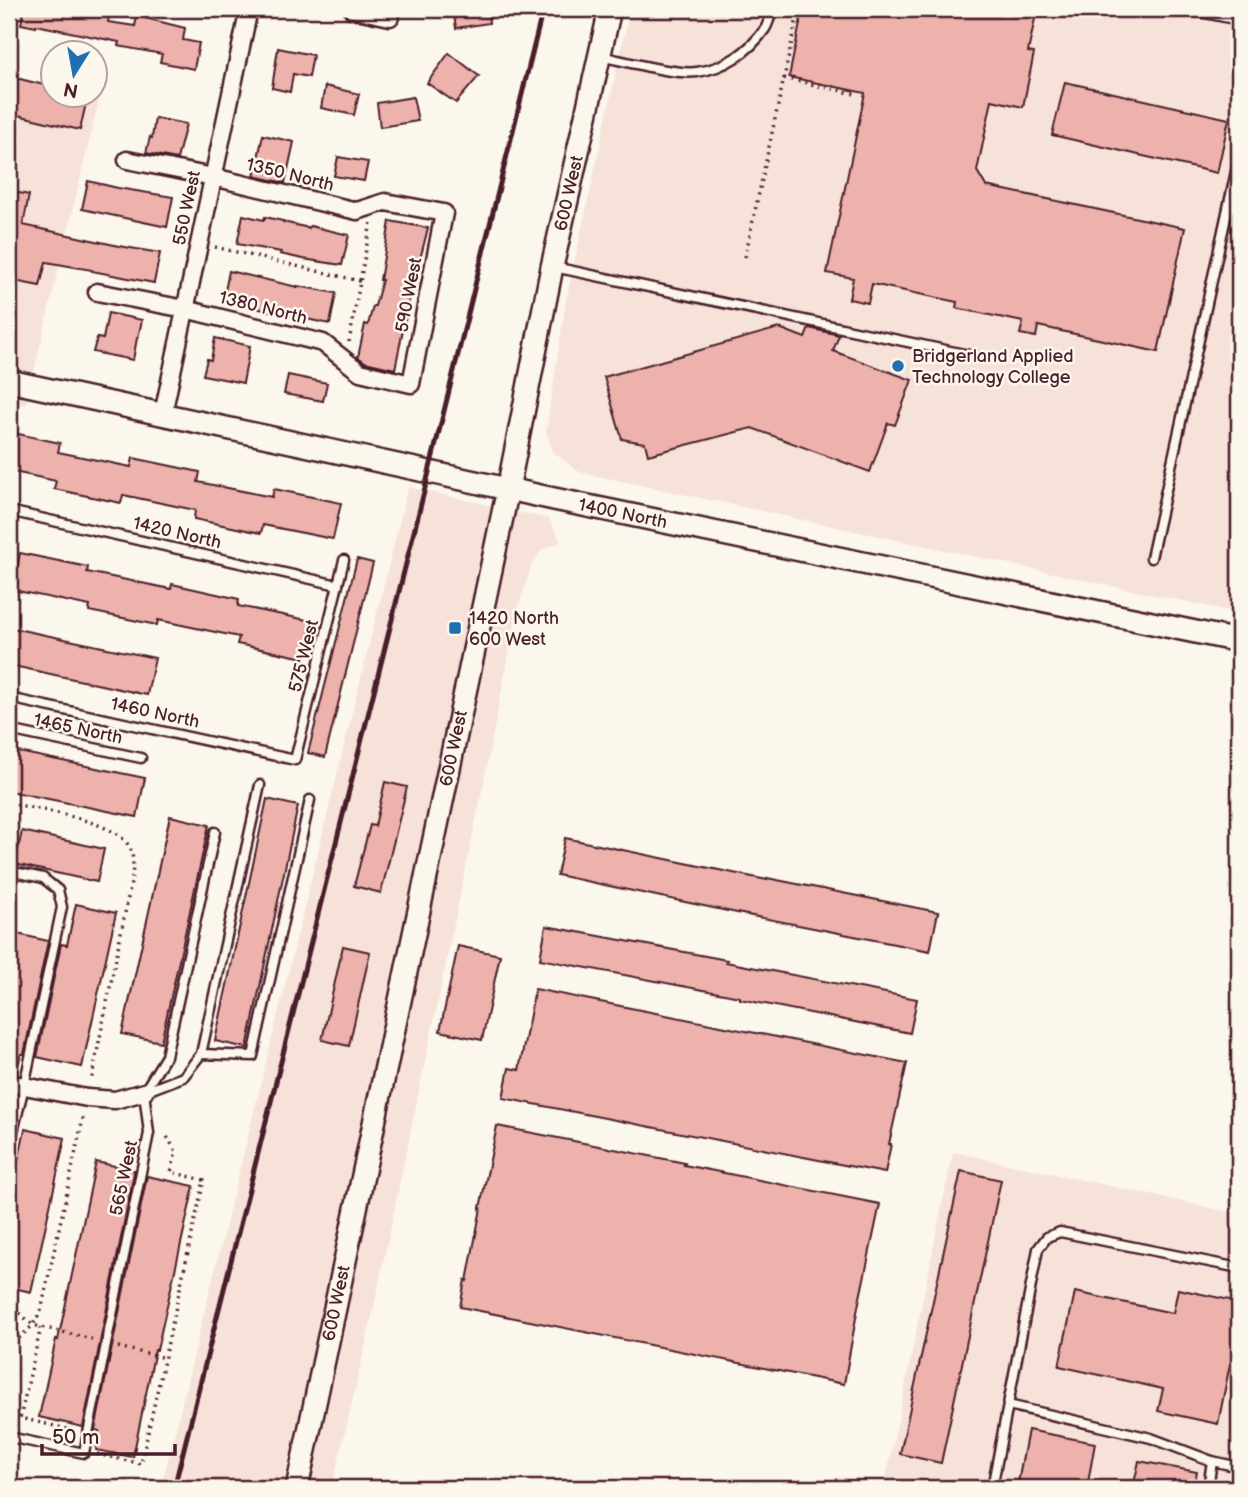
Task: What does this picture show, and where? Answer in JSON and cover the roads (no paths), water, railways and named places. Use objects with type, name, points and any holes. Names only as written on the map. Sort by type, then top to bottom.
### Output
[{"type":"main road","name":"600 West","points":[[298,1488],[508,489],[552,267],[610,9]]},
{"type":"main road","name":"1400 North","points":[[9,381],[508,489],[1239,641]]},
{"type":"street","name":"550 West","points":[[163,414],[248,9]]},
{"type":"street","points":[[352,9],[390,17]]},
{"type":"street","name":"1350 North","points":[[127,160],[357,211],[385,202],[444,213]]},
{"type":"street","name":"590 West","points":[[411,384],[444,213]]},
{"type":"street","name":"1380 North","points":[[97,292],[185,309],[323,342],[360,372],[411,384]]},
{"type":"street","points":[[16,1084],[87,1098],[116,1100],[144,1091]]},
{"type":"lane","points":[[599,56],[668,70],[695,72],[723,65],[746,51],[766,27],[773,9]]},
{"type":"lane","points":[[1185,9],[1239,20]]},
{"type":"lane","points":[[1151,558],[1239,158]]},
{"type":"lane","points":[[552,267],[983,358]]},
{"type":"lane","name":"1420 North","points":[[9,511],[338,584]]},
{"type":"lane","name":"575 West","points":[[295,760],[344,560]]},
{"type":"lane","name":"1460 North","points":[[9,698],[295,760]]},
{"type":"lane","name":"1465 North","points":[[9,730],[141,758]]},
{"type":"lane","points":[[144,1091],[183,1077],[201,1054],[260,785]]},
{"type":"lane","points":[[201,1054],[253,1056],[310,800]]},
{"type":"lane","points":[[144,1091],[166,1056],[215,832]]},
{"type":"lane","points":[[9,871],[43,878],[58,890],[62,907],[16,1084],[9,1149]]},
{"type":"lane","name":"565 West","points":[[9,1437],[84,1453],[149,1133],[144,1091]]},
{"type":"lane","points":[[992,1488],[1038,1249],[1047,1237],[1060,1232],[1239,1268]]},
{"type":"lane","points":[[1008,1405],[1152,1438],[1212,1461],[1239,1467]]},
{"type":"lane","points":[[1208,1488],[1212,1461]]},
{"type":"railway","points":[[174,1488],[543,9]]},
{"type":"place","name":"Bridgerland Applied Technology College","points":[[898,366]]},
{"type":"place","name":"1420 North 600 West","points":[[455,628]]}]
